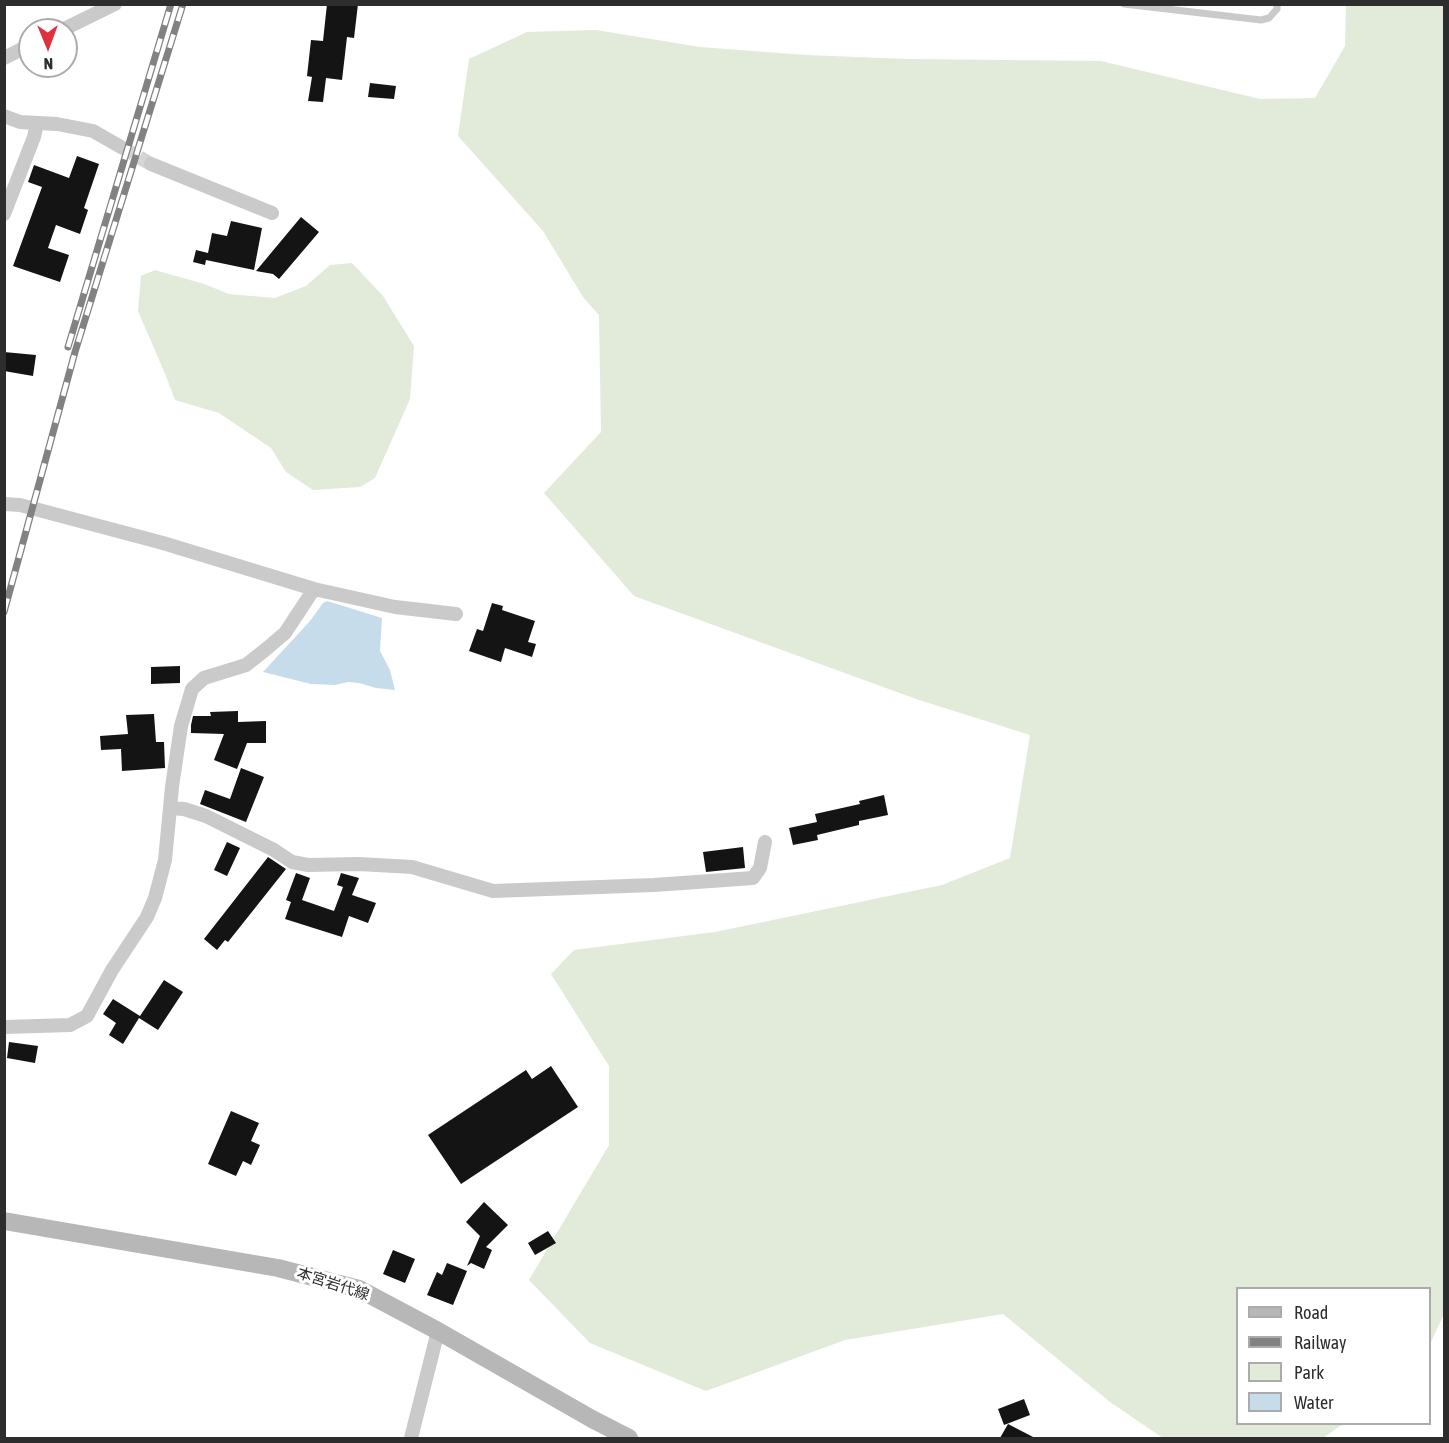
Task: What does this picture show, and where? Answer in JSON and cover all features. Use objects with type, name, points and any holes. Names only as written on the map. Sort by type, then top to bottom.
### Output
[{"type":"main road","name":"本宮岩代線","points":[[4,1221],[278,1268],[359,1289],[629,1438]]},
{"type":"street","points":[[78,22],[115,4]]},
{"type":"street","points":[[4,58],[18,51]]},
{"type":"street","points":[[4,116],[20,122],[57,124],[93,131],[121,147]]},
{"type":"street","points":[[4,214],[37,124]]},
{"type":"street","points":[[151,164],[272,213]]},
{"type":"street","points":[[4,504],[38,509],[163,543],[314,590],[395,607],[456,614]]},
{"type":"street","points":[[4,1027],[70,1024],[87,1016],[112,970],[147,917],[155,898],[165,860],[181,726],[192,688],[204,678],[246,664],[265,650],[285,633],[314,590]]},
{"type":"street","points":[[170,808],[184,809],[206,816],[274,850],[291,862],[308,865],[359,864],[411,867],[494,891],[631,886],[753,878],[760,868],[765,842]]},
{"type":"street","points":[[411,1438],[438,1331]]},
{"type":"lane","points":[[1124,4],[1261,20],[1269,18],[1277,9],[1277,4]]},
{"type":"green space","points":[[1346,5],[1444,5],[1444,1314],[1431,1342],[1431,1287],[1236,1287],[1236,1425],[1342,1425],[1323,1438],[1163,1438],[1110,1402],[1003,1314],[845,1340],[706,1391],[590,1343],[529,1280],[609,1145],[609,1066],[551,974],[574,950],[715,932],[942,885],[1010,858],[1030,735],[916,699],[634,596],[544,493],[601,432],[599,315],[583,297],[543,231],[458,136],[469,59],[527,32],[596,30],[700,47],[806,55],[907,59],[1101,61],[1260,99],[1315,98],[1345,46]]},
{"type":"green space","points":[[352,263],[383,296],[414,346],[410,399],[375,478],[360,487],[313,490],[286,472],[271,448],[219,413],[175,400],[138,311],[141,276],[155,270],[229,294],[275,298],[306,286],[330,265]]},
{"type":"water","points":[[327,601],[382,618],[380,651],[390,670],[395,690],[348,682],[335,685],[311,684],[263,672]]},
{"type":"building","points":[[327,4],[358,4],[354,38],[347,37],[342,80],[326,78],[323,102],[308,101],[312,77],[307,76],[311,40],[323,41]]},
{"type":"building","points":[[370,83],[396,86],[394,99],[368,97]]},
{"type":"building","points":[[77,156],[99,164],[84,208],[88,210],[80,234],[56,225],[48,248],[69,255],[60,282],[13,266],[42,187],[28,182],[34,165],[69,178]]},
{"type":"building","points":[[301,217],[319,232],[279,279],[273,274],[256,271]]},
{"type":"building","points":[[231,221],[262,228],[254,270],[206,260],[205,265],[193,262],[196,250],[208,253],[212,233],[227,236]]},
{"type":"building","points":[[4,352],[36,355],[33,376],[4,371]]},
{"type":"building","points":[[492,603],[503,606],[502,610],[535,621],[528,642],[536,644],[532,657],[505,648],[501,662],[469,651],[477,629],[483,631]]},
{"type":"building","points":[[180,666],[180,683],[151,684],[151,667]]},
{"type":"building","points":[[238,711],[238,722],[266,721],[266,743],[247,743],[237,769],[214,760],[224,734],[191,733],[191,725],[193,716],[211,716],[210,712]]},
{"type":"building","points":[[154,714],[156,742],[164,742],[165,768],[122,771],[121,749],[101,750],[100,736],[128,734],[126,715]]},
{"type":"building","points":[[241,768],[264,777],[246,822],[200,804],[205,790],[230,799]]},
{"type":"building","points":[[884,795],[888,815],[859,821],[859,825],[817,835],[818,840],[793,845],[789,828],[817,822],[815,814],[860,804],[859,801]]},
{"type":"building","points":[[227,842],[240,848],[227,876],[214,870]]},
{"type":"building","points":[[743,847],[745,868],[706,872],[703,852]]},
{"type":"building","points":[[268,857],[286,869],[228,942],[225,940],[217,950],[204,939]]},
{"type":"building","points":[[296,873],[310,878],[302,900],[334,911],[343,887],[337,885],[341,873],[359,878],[352,895],[376,903],[368,923],[349,916],[342,937],[285,919],[291,902],[286,900]]},
{"type":"building","points":[[164,980],[183,992],[158,1030],[139,1018],[123,1044],[109,1035],[116,1023],[103,1014],[113,999],[140,1016]]},
{"type":"building","points":[[9,1042],[38,1046],[35,1063],[7,1058]]},
{"type":"building","points":[[551,1066],[578,1107],[461,1184],[428,1135],[526,1070],[532,1079]]},
{"type":"building","points":[[231,1111],[259,1123],[251,1141],[260,1145],[251,1165],[243,1161],[236,1176],[208,1164]]},
{"type":"building","points":[[484,1202],[508,1225],[486,1247],[492,1250],[484,1269],[471,1263],[467,1266],[480,1236],[466,1222]]},
{"type":"building","points":[[548,1231],[556,1243],[535,1255],[528,1243]]},
{"type":"building","points":[[393,1250],[415,1259],[405,1283],[383,1274]]},
{"type":"building","points":[[447,1263],[467,1271],[453,1305],[427,1295],[437,1272],[442,1275]]},
{"type":"building","points":[[1024,1399],[1030,1415],[1004,1425],[998,1409]]},
{"type":"building","points":[[1008,1424],[1035,1438],[1000,1438]]},
{"type":"tunnel","points":[[121,147],[151,164]]},
{"type":"railway","points":[[68,347],[171,4]]},
{"type":"railway","points":[[4,612],[75,352],[183,4]]}]
